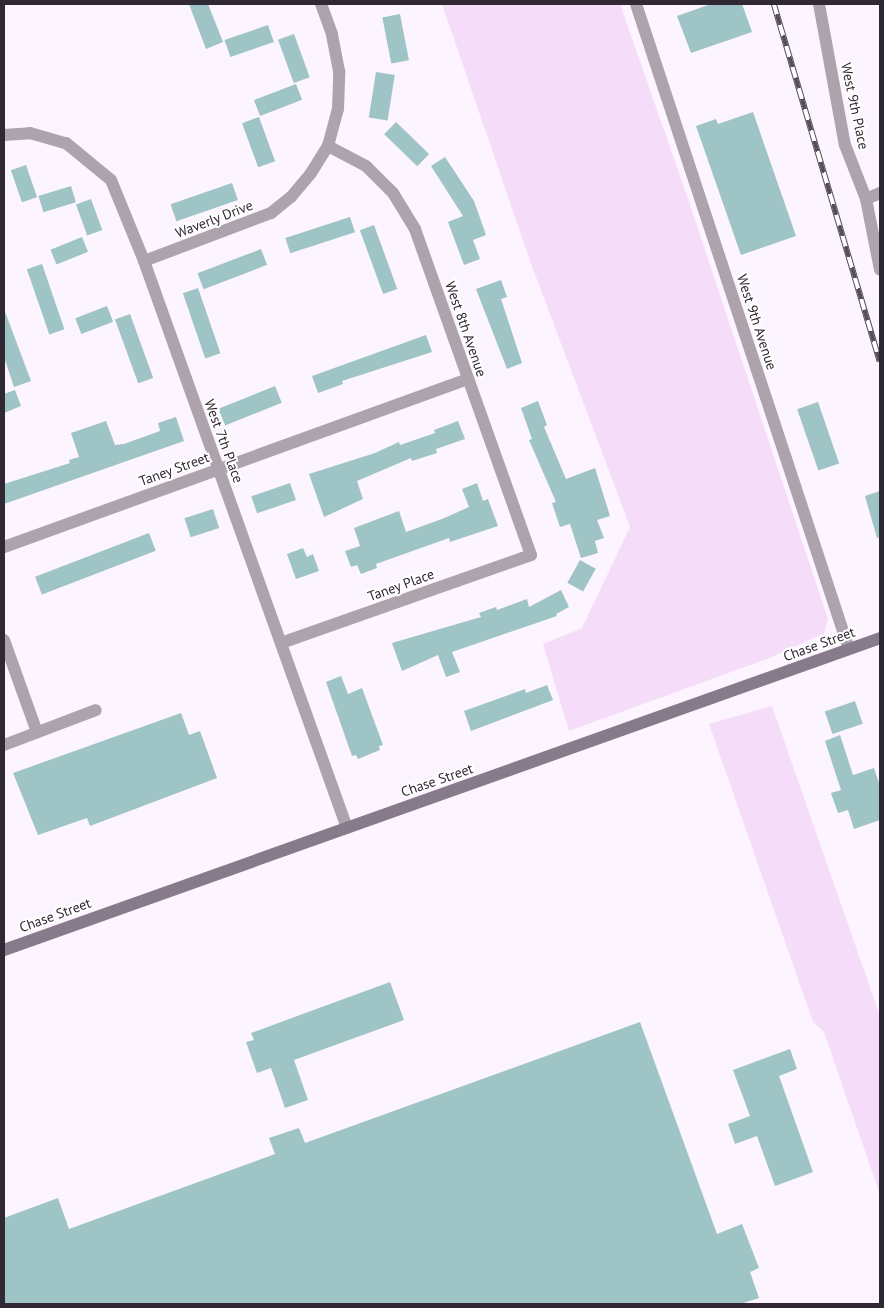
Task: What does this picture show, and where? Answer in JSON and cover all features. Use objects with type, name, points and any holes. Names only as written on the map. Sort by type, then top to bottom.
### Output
[{"type":"street","name":"Waverly Drive","points":[[144,261],[271,213],[292,197],[328,146],[338,108],[339,72],[332,34],[321,4]]},
{"type":"street","name":"West 9th Avenue","points":[[636,4],[849,649]]},
{"type":"street","name":"West 9th Place","points":[[819,4],[845,145],[866,199],[880,270]]},
{"type":"street","name":"West 7th Place","points":[[4,135],[30,133],[66,143],[111,180],[144,261],[347,828]]},
{"type":"street","name":"West 8th Avenue","points":[[328,146],[366,166],[393,193],[415,229],[531,554]]},
{"type":"street","points":[[866,199],[880,193]]},
{"type":"street","name":"Taney Street","points":[[4,547],[467,378]]},
{"type":"street","name":"Taney Place","points":[[281,643],[531,554]]},
{"type":"street","name":"Chase Street","points":[[4,950],[880,638]]},
{"type":"street","points":[[4,640],[37,732]]},
{"type":"street","points":[[4,745],[96,710]]},
{"type":"shaded area","points":[[442,4],[620,4],[687,196],[828,619],[824,633],[772,657],[569,731],[543,644],[582,628],[630,527],[530,261]]},
{"type":"shaded area","points":[[772,706],[880,1016],[880,1195],[824,1032],[813,1022],[709,724]]},
{"type":"building","points":[[189,4],[208,4],[223,42],[206,49]]},
{"type":"building","points":[[711,4],[742,4],[752,32],[691,53],[677,16]]},
{"type":"building","points":[[400,14],[409,60],[391,64],[382,17]]},
{"type":"building","points":[[268,25],[274,42],[230,57],[225,40]]},
{"type":"building","points":[[294,34],[310,77],[294,83],[278,40]]},
{"type":"building","points":[[376,72],[395,75],[388,120],[369,117]]},
{"type":"building","points":[[296,84],[302,100],[260,116],[254,100]]},
{"type":"building","points":[[753,112],[796,236],[741,255],[696,126],[716,119],[718,124]]},
{"type":"building","points":[[259,117],[275,161],[258,167],[242,123]]},
{"type":"building","points":[[396,122],[429,154],[417,166],[384,134]]},
{"type":"building","points":[[445,157],[474,201],[486,235],[473,240],[480,259],[464,265],[448,222],[463,216],[431,166]]},
{"type":"building","points":[[26,165],[37,197],[22,202],[11,170]]},
{"type":"building","points":[[232,183],[238,200],[176,221],[171,204]]},
{"type":"building","points":[[71,186],[76,202],[43,212],[38,196]]},
{"type":"building","points":[[91,199],[102,230],[87,235],[76,204]]},
{"type":"building","points":[[350,217],[355,232],[290,253],[285,238]]},
{"type":"building","points":[[374,225],[397,289],[383,294],[360,230]]},
{"type":"building","points":[[82,237],[88,252],[56,265],[50,250]]},
{"type":"building","points":[[261,249],[267,265],[204,289],[198,273]]},
{"type":"building","points":[[42,264],[64,329],[49,334],[27,269]]},
{"type":"building","points":[[501,280],[507,297],[501,299],[522,363],[507,369],[476,289]]},
{"type":"building","points":[[198,288],[220,353],[205,358],[183,293]]},
{"type":"building","points":[[107,306],[113,322],[81,334],[75,318]]},
{"type":"building","points":[[4,309],[31,381],[14,387],[4,357]]},
{"type":"building","points":[[130,314],[153,378],[138,383],[115,319]]},
{"type":"building","points":[[426,335],[432,352],[342,381],[343,384],[318,393],[312,376]]},
{"type":"building","points":[[275,386],[282,403],[225,426],[218,409]]},
{"type":"building","points":[[15,390],[21,406],[4,413],[4,394]]},
{"type":"building","points":[[538,401],[547,425],[544,427],[566,479],[595,468],[610,516],[597,520],[604,538],[595,541],[598,553],[581,558],[570,524],[560,527],[552,503],[556,502],[529,440],[532,439],[521,408]]},
{"type":"building","points":[[818,402],[839,463],[818,471],[797,409]]},
{"type":"building","points":[[176,417],[184,441],[4,504],[4,484],[70,463],[69,460],[79,457],[71,433],[106,421],[115,445],[124,444],[160,431],[158,423]]},
{"type":"building","points":[[458,421],[465,439],[436,449],[437,453],[412,461],[411,458],[357,481],[363,499],[324,517],[309,474],[375,453],[399,442],[400,445],[435,433],[434,430]]},
{"type":"building","points":[[290,483],[296,500],[257,513],[251,496]]},
{"type":"building","points":[[477,483],[483,501],[488,499],[498,526],[450,542],[449,538],[376,564],[377,568],[361,574],[357,565],[351,567],[345,551],[360,546],[354,528],[399,511],[406,532],[442,519],[469,507],[462,489]]},
{"type":"building","points":[[880,491],[880,537],[877,538],[865,496]]},
{"type":"building","points":[[213,509],[219,528],[191,537],[184,518]]},
{"type":"building","points":[[149,533],[156,551],[42,594],[35,577]]},
{"type":"building","points":[[303,548],[307,557],[313,554],[319,571],[296,579],[287,554]]},
{"type":"building","points":[[580,560],[596,569],[583,591],[567,583]]},
{"type":"building","points":[[561,590],[569,607],[556,614],[557,616],[452,652],[460,672],[446,677],[438,655],[402,671],[392,643],[481,617],[479,613],[496,607],[497,610],[527,599],[529,607]]},
{"type":"building","points":[[341,676],[348,694],[362,688],[383,745],[379,746],[380,750],[358,759],[356,755],[352,756],[326,682]]},
{"type":"building","points":[[547,685],[553,700],[471,731],[464,711],[525,689],[526,693]]},
{"type":"building","points":[[855,701],[863,724],[833,734],[825,711]]},
{"type":"building","points":[[181,713],[189,735],[200,731],[217,778],[90,826],[87,818],[38,835],[13,773]]},
{"type":"building","points":[[840,735],[853,775],[874,768],[880,786],[880,820],[854,829],[848,810],[838,813],[831,793],[841,790],[825,741]]},
{"type":"building","points":[[390,982],[404,1020],[294,1060],[308,1100],[285,1108],[271,1068],[257,1073],[246,1042],[254,1040],[251,1033]]},
{"type":"building","points":[[640,1022],[717,1234],[742,1224],[759,1268],[750,1272],[759,1298],[740,1304],[4,1304],[4,1218],[58,1198],[69,1229],[275,1154],[269,1138],[299,1128],[305,1143]]},
{"type":"building","points":[[790,1049],[797,1069],[779,1076],[813,1172],[775,1186],[757,1136],[735,1144],[728,1124],[750,1116],[733,1070]]},
{"type":"railway","points":[[774,4],[880,362]]}]
